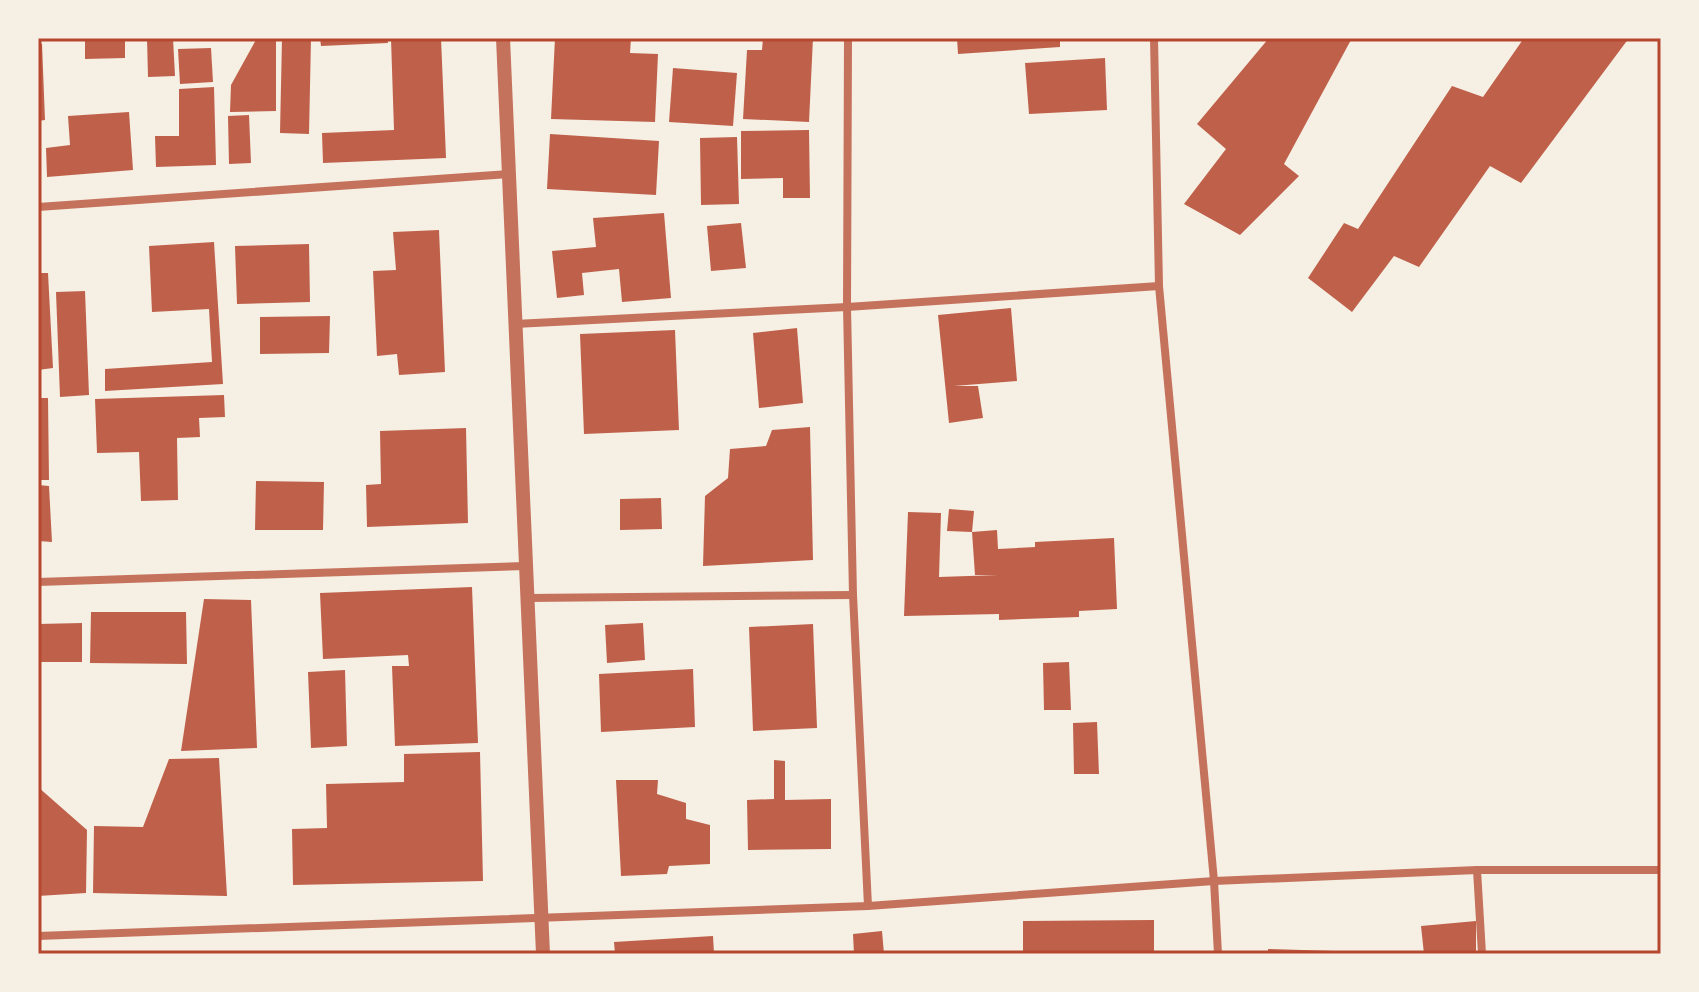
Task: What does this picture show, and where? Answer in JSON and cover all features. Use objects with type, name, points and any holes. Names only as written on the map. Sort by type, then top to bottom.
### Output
[{"type":"street","points":[[503,38],[543,954]]},
{"type":"street","points":[[848,38],[847,307],[853,595],[868,906]]},
{"type":"street","points":[[1154,38],[1159,286],[1214,881],[1218,954]]},
{"type":"street","points":[[38,207],[509,174]]},
{"type":"street","points":[[515,324],[847,307],[1159,286]]},
{"type":"street","points":[[38,582],[526,566]]},
{"type":"street","points":[[527,598],[853,595]]},
{"type":"street","points":[[1477,870],[1482,954]]},
{"type":"street","points":[[38,936],[868,906],[1214,881],[1477,870],[1661,870]]},
{"type":"building","points":[[85,38],[125,38],[125,58],[85,59]]},
{"type":"building","points":[[147,38],[173,38],[175,76],[148,77]]},
{"type":"building","points":[[257,38],[276,38],[276,111],[230,112],[231,85]]},
{"type":"building","points":[[282,38],[311,38],[309,134],[280,133]]},
{"type":"building","points":[[320,38],[387,38],[388,43],[321,46]]},
{"type":"building","points":[[441,38],[446,158],[323,163],[322,133],[394,130],[391,39]]},
{"type":"building","points":[[555,38],[631,38],[630,53],[658,54],[655,122],[551,119]]},
{"type":"building","points":[[763,38],[813,38],[809,122],[743,119],[747,50],[762,50]]},
{"type":"building","points":[[957,38],[1060,38],[1060,47],[958,54]]},
{"type":"building","points":[[1269,38],[1352,38],[1284,164],[1299,176],[1240,235],[1184,204],[1226,149],[1197,124]]},
{"type":"building","points":[[1524,38],[1629,38],[1521,183],[1490,166],[1419,267],[1394,256],[1352,312],[1308,278],[1344,223],[1358,229],[1452,86],[1483,97]]},
{"type":"building","points":[[38,44],[42,44],[45,120],[38,121]]},
{"type":"building","points":[[211,48],[213,82],[180,84],[178,49]]},
{"type":"building","points":[[1105,58],[1107,110],[1029,114],[1025,63]]},
{"type":"building","points":[[673,68],[737,73],[733,126],[669,122]]},
{"type":"building","points":[[214,87],[216,165],[156,167],[155,136],[179,136],[179,89]]},
{"type":"building","points":[[129,112],[133,170],[47,177],[46,148],[70,145],[68,116]]},
{"type":"building","points":[[249,115],[251,163],[229,164],[228,116]]},
{"type":"building","points":[[809,130],[810,198],[783,198],[783,178],[741,179],[741,131]]},
{"type":"building","points":[[550,134],[659,141],[656,195],[547,189]]},
{"type":"building","points":[[737,137],[739,204],[701,205],[700,138]]},
{"type":"building","points":[[664,213],[671,298],[622,302],[619,269],[582,273],[584,295],[557,298],[552,251],[596,247],[593,218]]},
{"type":"building","points":[[741,223],[746,268],[711,271],[707,226]]},
{"type":"building","points":[[439,230],[445,372],[399,375],[397,354],[377,356],[373,271],[396,270],[393,232]]},
{"type":"building","points":[[214,242],[223,384],[105,391],[105,369],[212,362],[209,309],[152,312],[149,246]]},
{"type":"building","points":[[309,244],[310,302],[237,304],[235,246]]},
{"type":"building","points":[[38,273],[48,273],[53,368],[38,370]]},
{"type":"building","points":[[85,291],[89,395],[60,397],[56,292]]},
{"type":"building","points":[[1011,308],[1017,381],[954,386],[978,386],[983,418],[949,423],[938,315]]},
{"type":"building","points":[[330,316],[329,353],[260,354],[260,317]]},
{"type":"building","points":[[797,328],[803,403],[759,408],[753,333]]},
{"type":"building","points":[[675,330],[679,430],[584,434],[580,334]]},
{"type":"building","points":[[224,395],[225,417],[199,418],[200,437],[177,438],[178,500],[141,501],[139,452],[97,453],[95,399]]},
{"type":"building","points":[[38,398],[48,398],[49,480],[38,480]]},
{"type":"building","points":[[810,427],[813,560],[703,566],[705,496],[728,478],[730,449],[766,446],[772,430]]},
{"type":"building","points":[[466,428],[468,523],[367,527],[366,485],[381,484],[380,431]]},
{"type":"building","points":[[256,481],[324,482],[323,530],[255,530]]},
{"type":"building","points":[[38,485],[49,486],[52,542],[38,541]]},
{"type":"building","points":[[661,498],[662,529],[620,530],[620,499]]},
{"type":"building","points":[[949,509],[974,511],[972,532],[947,531]]},
{"type":"building","points":[[908,512],[941,513],[939,577],[998,575],[975,575],[972,532],[997,530],[998,549],[1035,547],[1035,542],[1114,538],[1117,609],[1079,611],[1079,617],[999,620],[999,614],[904,616]]},
{"type":"building","points":[[472,587],[478,743],[395,746],[392,666],[409,666],[408,655],[323,659],[320,593]]},
{"type":"building","points":[[204,599],[251,600],[257,748],[181,751]]},
{"type":"building","points":[[91,612],[186,612],[187,664],[90,663]]},
{"type":"building","points":[[82,623],[82,662],[38,662],[38,624]]},
{"type":"building","points":[[643,623],[645,660],[607,663],[605,625]]},
{"type":"building","points":[[813,624],[817,728],[753,731],[749,627]]},
{"type":"building","points":[[1069,662],[1071,710],[1044,710],[1043,663]]},
{"type":"building","points":[[693,669],[695,727],[601,732],[599,674]]},
{"type":"building","points":[[345,670],[347,746],[311,748],[308,672]]},
{"type":"building","points":[[1097,722],[1099,774],[1074,774],[1073,723]]},
{"type":"building","points":[[480,752],[483,881],[293,885],[292,829],[327,828],[326,784],[404,782],[404,754]]},
{"type":"building","points":[[219,758],[227,896],[93,893],[94,826],[143,827],[169,759]]},
{"type":"building","points":[[774,760],[785,761],[785,800],[831,799],[831,849],[748,850],[747,800],[774,799]]},
{"type":"building","points":[[616,780],[658,780],[657,794],[686,803],[686,819],[710,825],[710,864],[669,866],[667,874],[621,876]]},
{"type":"building","points":[[38,787],[87,830],[86,893],[38,896]]},
{"type":"building","points":[[1154,920],[1154,954],[1023,954],[1023,921]]},
{"type":"building","points":[[1476,921],[1476,954],[1424,954],[1421,926]]},
{"type":"building","points":[[882,931],[884,954],[854,954],[853,934]]},
{"type":"building","points":[[713,936],[714,954],[615,954],[614,942]]},
{"type":"building","points":[[1268,949],[1334,951],[1334,954],[1268,954]]}]
